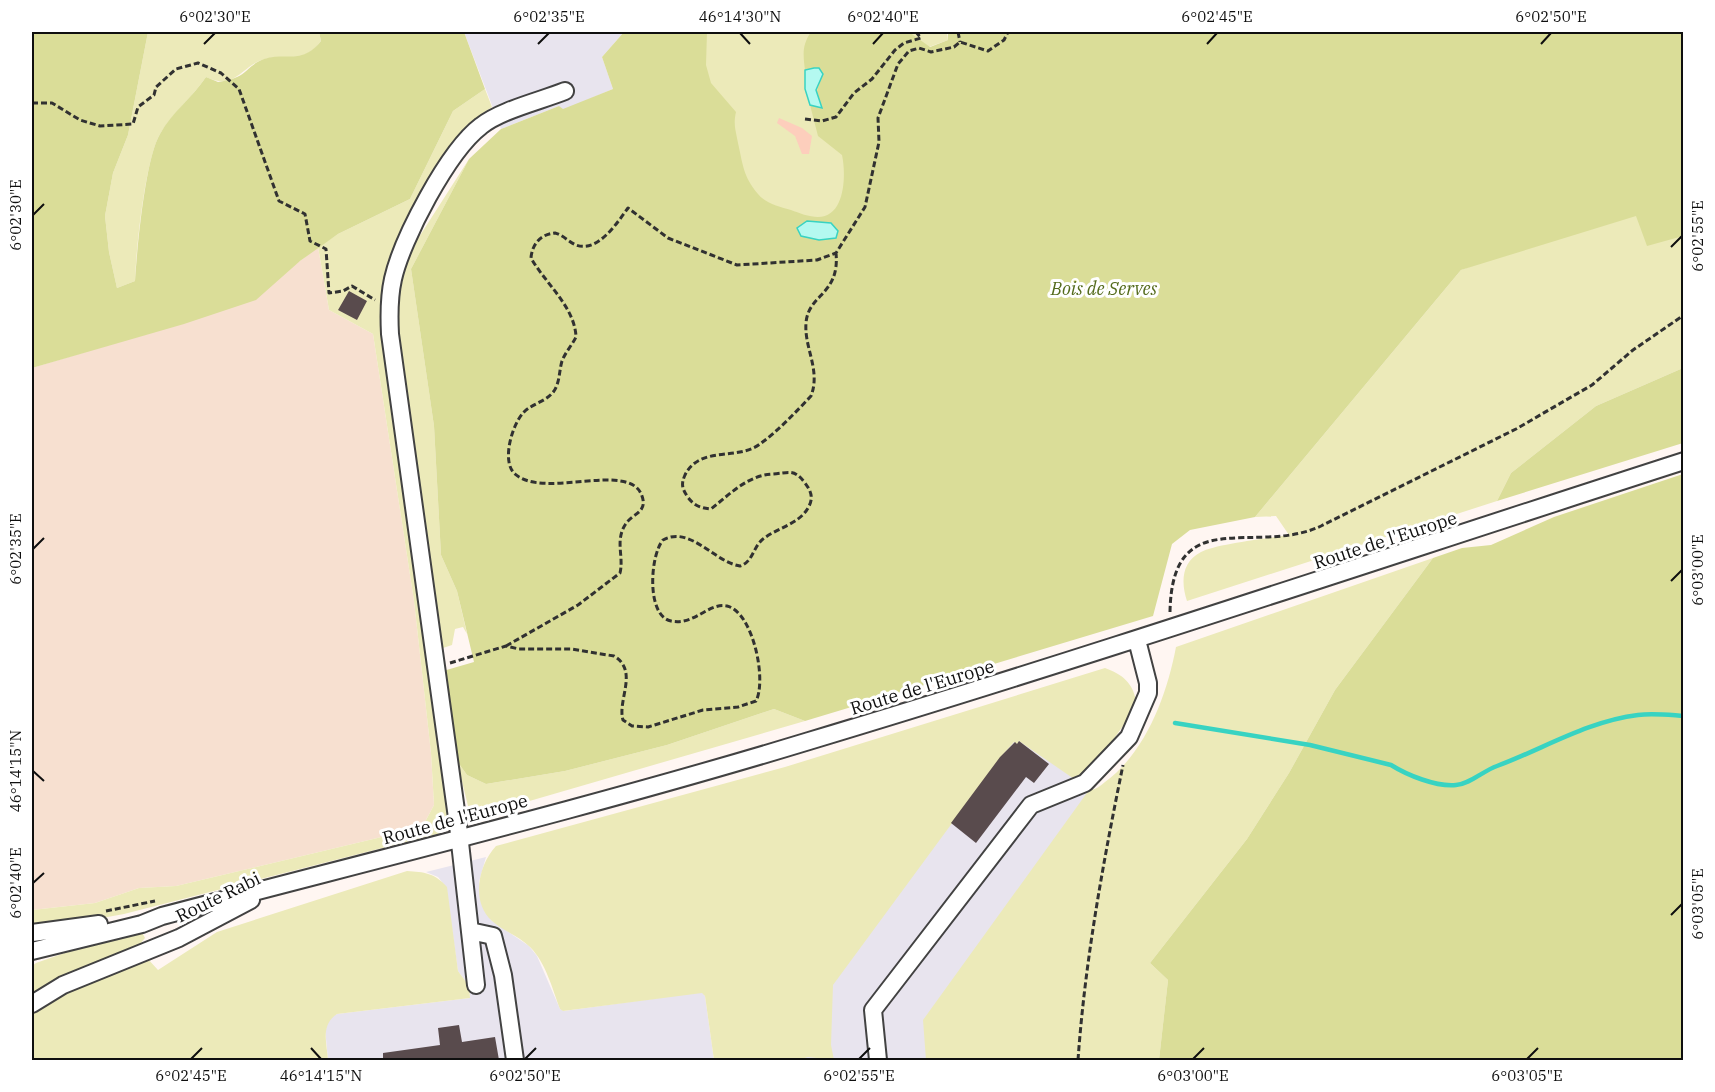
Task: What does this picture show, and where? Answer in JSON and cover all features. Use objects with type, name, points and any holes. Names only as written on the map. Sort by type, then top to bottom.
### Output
[{"type":"street","points":[[476,985],[459,839],[389,316],[393,279],[419,217],[446,168],[469,138],[490,119],[565,91]]},
{"type":"street","name":"Route de l'Europe","points":[[32,933],[296,881],[459,839],[807,742],[1137,640],[1683,461]]},
{"type":"street","points":[[878,1060],[873,1010],[1031,806],[1085,783],[1129,737],[1148,693],[1148,683],[1137,640]]},
{"type":"street","name":"Route Rabi","points":[[32,1004],[63,985],[156,945],[179,938],[223,913],[296,881]]},
{"type":"street","name":"Route de l'Europe","points":[[32,951],[142,924],[160,908]]},
{"type":"street","name":"Route Rabi","points":[[156,945],[165,933],[160,908]]},
{"type":"street","points":[[470,930],[493,936],[503,975],[515,1060]]},
{"type":"path","points":[[805,119],[822,121],[836,117],[854,93],[872,79],[895,50],[904,43],[921,38],[916,32]]},
{"type":"path","points":[[958,32],[960,42]]},
{"type":"path","points":[[960,42],[988,51],[1004,40],[1008,32]]},
{"type":"path","points":[[506,646],[519,649],[571,649],[619,658],[627,690],[621,713],[622,720],[632,726],[648,728],[703,710],[738,707],[756,701],[761,681],[757,653],[742,617],[734,609],[721,606],[686,621],[674,622],[661,617],[655,606],[654,554],[663,540],[676,536],[692,540],[715,557],[740,566],[749,562],[763,539],[778,532],[808,509],[812,498],[810,489],[798,475],[788,470],[774,474],[763,473],[745,482],[711,509],[696,505],[690,500],[682,489],[682,481],[687,471],[706,456],[760,445],[811,396],[815,386],[815,370],[806,322],[816,302],[831,285],[837,271],[836,253],[865,207],[879,141],[878,118],[898,64],[909,51],[919,48],[931,52],[954,47],[960,42]]},
{"type":"path","points":[[32,103],[52,103],[80,120],[100,126],[125,126],[133,124],[138,107],[154,95],[156,87],[176,69],[198,63],[220,73],[239,89],[279,201],[305,214],[310,241],[326,249],[329,293],[343,291],[352,286],[378,302]]},
{"type":"path","points":[[436,666],[473,658],[506,646],[578,605],[620,573],[621,536],[626,524],[640,513],[644,503],[636,486],[627,482],[612,479],[540,484],[527,482],[509,469],[507,461],[519,419],[525,410],[543,401],[556,389],[562,362],[576,337],[573,324],[563,304],[531,258],[534,244],[542,237],[555,233],[577,245],[590,246],[612,230],[628,208],[669,238],[737,265],[773,261],[808,261],[836,253]]},
{"type":"path","points":[[1171,592],[1180,562],[1195,546],[1224,539],[1290,535],[1321,526],[1516,429],[1592,384],[1633,350],[1683,315]]},
{"type":"path","points":[[1170,615],[1181,611]]},
{"type":"path","points":[[1078,1060],[1087,961],[1122,768]]},
{"type":"path","points":[[97,912],[160,908]]},
{"type":"shaded area","points":[[148,32],[319,32],[321,41],[301,56],[265,59],[231,79],[216,81],[206,77],[170,119],[160,134],[150,164],[139,228],[135,281],[117,288],[109,252],[105,216],[113,173],[128,135]]},
{"type":"shaded area","points":[[464,32],[624,32],[602,57],[613,89],[563,110],[559,106],[501,129]]},
{"type":"shaded area","points":[[674,32],[947,32],[948,40],[929,47],[860,168],[835,245],[731,218]]},
{"type":"shaded area","points":[[485,89],[492,107],[475,120],[458,139],[425,187],[398,239],[383,284],[382,297],[382,335],[448,819],[441,833],[124,914],[32,927],[32,910],[95,903],[139,888],[176,886],[415,829],[426,820],[434,805],[431,753],[414,601],[373,334],[329,310],[318,247],[338,234],[410,199],[453,111]]},
{"type":"shaded area","points":[[469,159],[411,269],[434,426],[441,555],[457,591],[467,634],[463,627],[455,629],[452,645],[440,649],[396,314],[400,284],[412,248]]},
{"type":"shaded area","points":[[1683,185],[1683,368],[1596,406],[1511,473],[1497,501],[1187,601],[1184,574],[1194,556],[1218,546],[1289,535],[1276,516],[1255,517],[1461,270]]},
{"type":"shaded area","points":[[318,247],[329,310],[373,334],[414,601],[431,753],[434,805],[426,820],[415,829],[176,886],[139,888],[95,903],[32,910],[32,368],[128,339],[300,261]]},
{"type":"shaded area","points":[[1433,558],[1335,690],[1289,773],[1247,839],[1150,963],[1168,980],[1159,1060],[926,1060],[923,1020],[1089,790],[1096,789],[1119,770],[1143,739],[1167,684],[1176,647]]},
{"type":"shaded area","points":[[1105,668],[1126,680],[1135,695],[1136,701],[1118,734],[1077,781],[1019,741],[1017,744],[1014,742],[1000,758],[833,985],[831,1045],[834,1060],[808,1057],[798,1060],[714,1060],[705,996],[702,993],[563,1011],[560,1009],[548,976],[536,953],[526,943],[492,921],[485,913],[481,903],[479,883],[481,872],[496,846],[785,767]]},
{"type":"shaded area","points":[[774,709],[805,721],[495,811],[469,810],[457,761],[467,775],[486,784],[565,771],[667,745]]},
{"type":"shaded area","points":[[1021,738],[1094,790],[930,1060],[798,1060],[827,983],[850,800]]},
{"type":"shaded area","points":[[486,857],[479,882],[491,920],[529,946],[537,956],[560,1009],[564,1011],[702,992],[705,996],[714,1060],[328,1060],[325,1028],[330,1018],[337,1014],[470,998],[469,986],[458,971],[446,887],[438,877],[426,872]]},
{"type":"shaded area","points":[[407,871],[429,874],[447,887],[458,971],[469,986],[470,998],[337,1014],[326,1029],[328,1060],[32,1060],[32,1014],[67,991],[147,958],[158,970],[217,932]]},
{"type":"shaded area","points":[[142,932],[145,938],[140,944],[55,980],[32,994],[32,966],[36,963],[76,949]]},
{"type":"green space","points":[[32,32],[148,32],[128,135],[113,173],[105,216],[109,252],[117,288],[135,281],[146,183],[160,134],[206,77],[218,82],[228,80],[264,59],[307,53],[321,41],[319,32],[464,32],[485,89],[453,111],[410,199],[338,234],[300,261],[256,300],[184,324],[32,368]]},
{"type":"green space","name":"Bois de Serves","points":[[624,32],[707,32],[706,65],[711,83],[736,112],[736,131],[749,182],[761,197],[769,202],[804,215],[818,217],[834,210],[839,202],[844,183],[844,172],[842,155],[818,136],[810,105],[821,108],[816,95],[820,80],[808,69],[805,70],[804,50],[811,32],[909,32],[930,47],[948,40],[948,32],[1683,32],[1683,236],[1647,246],[1636,216],[1461,270],[1255,517],[1190,530],[1172,544],[1153,616],[805,721],[774,709],[667,745],[565,771],[486,784],[467,775],[457,761],[443,671],[474,662],[457,591],[441,555],[434,426],[411,269],[469,159],[501,129],[559,106],[563,109],[613,89],[602,57]]},
{"type":"green space","points":[[1683,368],[1683,443],[1497,501],[1511,473],[1596,406]]},
{"type":"green space","points":[[1683,474],[1683,1060],[1159,1060],[1168,980],[1150,963],[1247,839],[1289,773],[1335,690],[1433,558],[1462,548],[1491,545],[1554,517]]},
{"type":"sand","points":[[779,118],[802,128],[812,136],[809,154],[802,154],[795,136],[777,123]]},
{"type":"water","points":[[819,68],[823,74],[816,90],[822,108],[810,105],[805,89],[805,70]]},
{"type":"water","points":[[807,221],[831,223],[838,231],[836,238],[819,240],[801,236],[797,228]]},
{"type":"building","points":[[349,291],[367,301],[357,320],[338,310]]},
{"type":"building","points":[[1019,741],[1049,764],[1034,783],[1026,777],[976,843],[951,823],[1000,757],[1015,742],[1017,744]]},
{"type":"building","points":[[459,1025],[462,1042],[495,1037],[499,1060],[383,1060],[383,1053],[440,1045],[438,1028]]},
{"type":"waterway","points":[[1175,723],[1310,745],[1391,765],[1422,780],[1456,785],[1566,736],[1601,723],[1644,714],[1684,716]]}]
